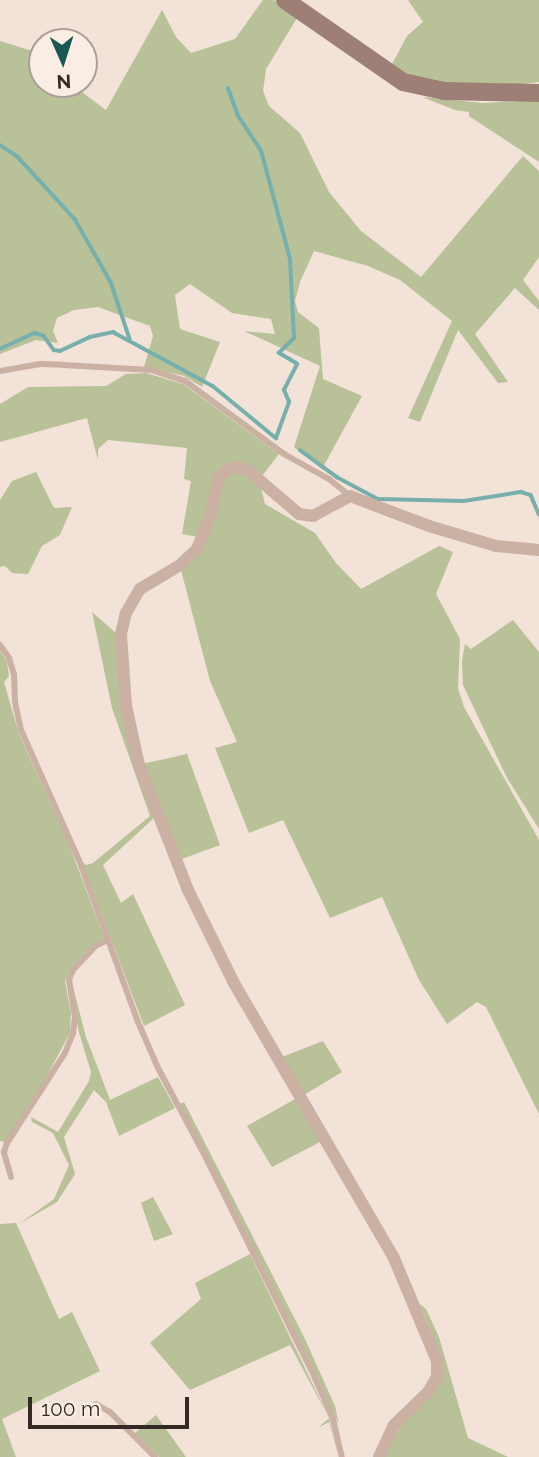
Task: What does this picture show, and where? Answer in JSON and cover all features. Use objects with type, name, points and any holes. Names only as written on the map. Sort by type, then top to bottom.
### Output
[{"type":"street","points":[[285,0],[403,82],[444,92],[539,93]]},
{"type":"street","points":[[379,1457],[394,1425],[428,1392],[437,1377],[437,1361],[394,1258],[233,981],[188,890],[139,765],[126,706],[121,634],[126,613],[140,589],[180,565],[197,548],[211,515],[218,478],[228,469],[237,467],[249,471],[299,514],[313,516],[350,496],[429,526],[496,546],[539,550]]},
{"type":"lane","points":[[0,371],[40,364],[63,365],[151,370],[186,381],[284,454],[329,479],[350,496]]},
{"type":"lane","points":[[0,645],[9,658],[14,674],[15,702],[22,730],[69,836],[158,1068],[203,1152],[333,1419],[342,1457]]},
{"type":"lane","points":[[11,1177],[4,1152],[7,1143],[65,1053],[73,1033],[75,1017],[69,980],[73,970],[95,946],[108,940]]},
{"type":"lane","points":[[96,1404],[110,1412],[155,1457]]},
{"type":"green space","points":[[263,0],[274,0],[297,18],[266,69],[263,91],[269,106],[300,133],[329,192],[361,231],[421,277],[523,156],[539,171],[539,257],[523,280],[539,301],[539,310],[515,288],[475,334],[508,382],[498,383],[458,330],[420,422],[408,418],[452,321],[400,280],[368,266],[314,251],[295,301],[298,312],[319,328],[323,379],[362,396],[322,469],[294,447],[320,366],[244,331],[275,334],[271,319],[232,313],[190,284],[175,295],[180,329],[220,342],[202,387],[184,376],[144,367],[153,336],[150,326],[98,307],[74,310],[57,318],[53,331],[58,343],[36,340],[0,354],[0,41],[28,50],[28,98],[90,98],[106,110],[162,10],[176,37],[191,53],[235,39]]},
{"type":"green space","points":[[408,0],[539,0],[539,82],[498,87],[434,82],[403,74],[391,66],[407,36],[423,22]]},
{"type":"green space","points":[[422,97],[483,103],[539,100],[539,162],[469,116],[469,112],[455,110]]},
{"type":"green space","points":[[146,373],[183,384],[279,454],[259,480],[265,504],[315,533],[336,563],[361,589],[439,546],[453,552],[436,594],[460,639],[458,688],[464,707],[539,840],[539,1114],[486,1007],[477,1002],[447,1024],[419,980],[382,897],[330,918],[283,820],[249,833],[215,748],[237,742],[210,681],[181,570],[204,547],[216,515],[198,537],[182,534],[191,481],[184,479],[187,448],[108,440],[98,449],[98,460],[87,418],[0,442],[0,404],[28,387],[106,386],[126,374]]},
{"type":"green space","points":[[36,472],[54,508],[72,507],[60,535],[42,546],[28,574],[12,573],[5,566],[0,567],[0,500],[12,481]]},
{"type":"green space","points":[[92,612],[116,633],[155,817],[103,865],[121,903],[133,894],[185,1005],[144,1026],[81,860],[86,865],[93,863],[150,816],[112,708]]},
{"type":"green space","points":[[513,620],[539,652],[539,829],[506,776],[463,685],[462,661],[465,644],[471,649]]},
{"type":"green space","points":[[0,650],[7,662],[9,676],[4,682],[19,734],[68,842],[105,940],[70,970],[65,981],[71,1013],[70,1033],[34,1100],[5,1142],[0,1141]]},
{"type":"green space","points":[[187,754],[220,845],[179,860],[142,764]]},
{"type":"green space","points":[[72,983],[86,1037],[110,1100],[158,1077],[175,1108],[119,1136],[106,1102],[94,1090],[64,1137],[75,1174],[57,1202],[19,1224],[54,1199],[69,1165],[53,1133],[32,1122],[31,1117],[58,1132],[89,1081],[91,1072],[78,1029]]},
{"type":"green space","points":[[323,1041],[342,1072],[304,1095],[282,1057]]},
{"type":"green space","points":[[297,1098],[322,1141],[272,1167],[247,1126]]},
{"type":"green space","points":[[184,1102],[304,1337],[335,1406],[339,1424],[180,1104]]},
{"type":"green space","points":[[153,1197],[173,1234],[154,1241],[141,1203]]},
{"type":"green space","points":[[16,1223],[59,1319],[72,1312],[100,1371],[2,1419],[16,1457],[0,1457],[0,1224]]},
{"type":"green space","points":[[250,1254],[329,1418],[290,1345],[190,1390],[150,1343],[201,1299],[195,1283]]},
{"type":"green space","points":[[420,1304],[426,1309],[439,1337],[468,1438],[508,1457],[383,1457],[404,1420],[428,1400],[441,1379],[432,1334]]},
{"type":"green space","points":[[156,1415],[186,1457],[159,1457],[135,1433]]},
{"type":"green space","points":[[329,1418],[339,1457],[329,1422],[318,1428]]},
{"type":"waterway","points":[[0,349],[35,333],[44,336],[54,350],[60,351],[90,337],[113,332],[213,386],[276,438],[289,402],[284,390],[297,364],[279,353],[294,338],[290,259],[261,151],[238,116],[228,89]]},
{"type":"waterway","points":[[0,145],[17,156],[75,219],[111,282],[130,339]]},
{"type":"waterway","points":[[300,450],[337,477],[378,499],[464,501],[521,492],[531,495],[539,514]]}]
